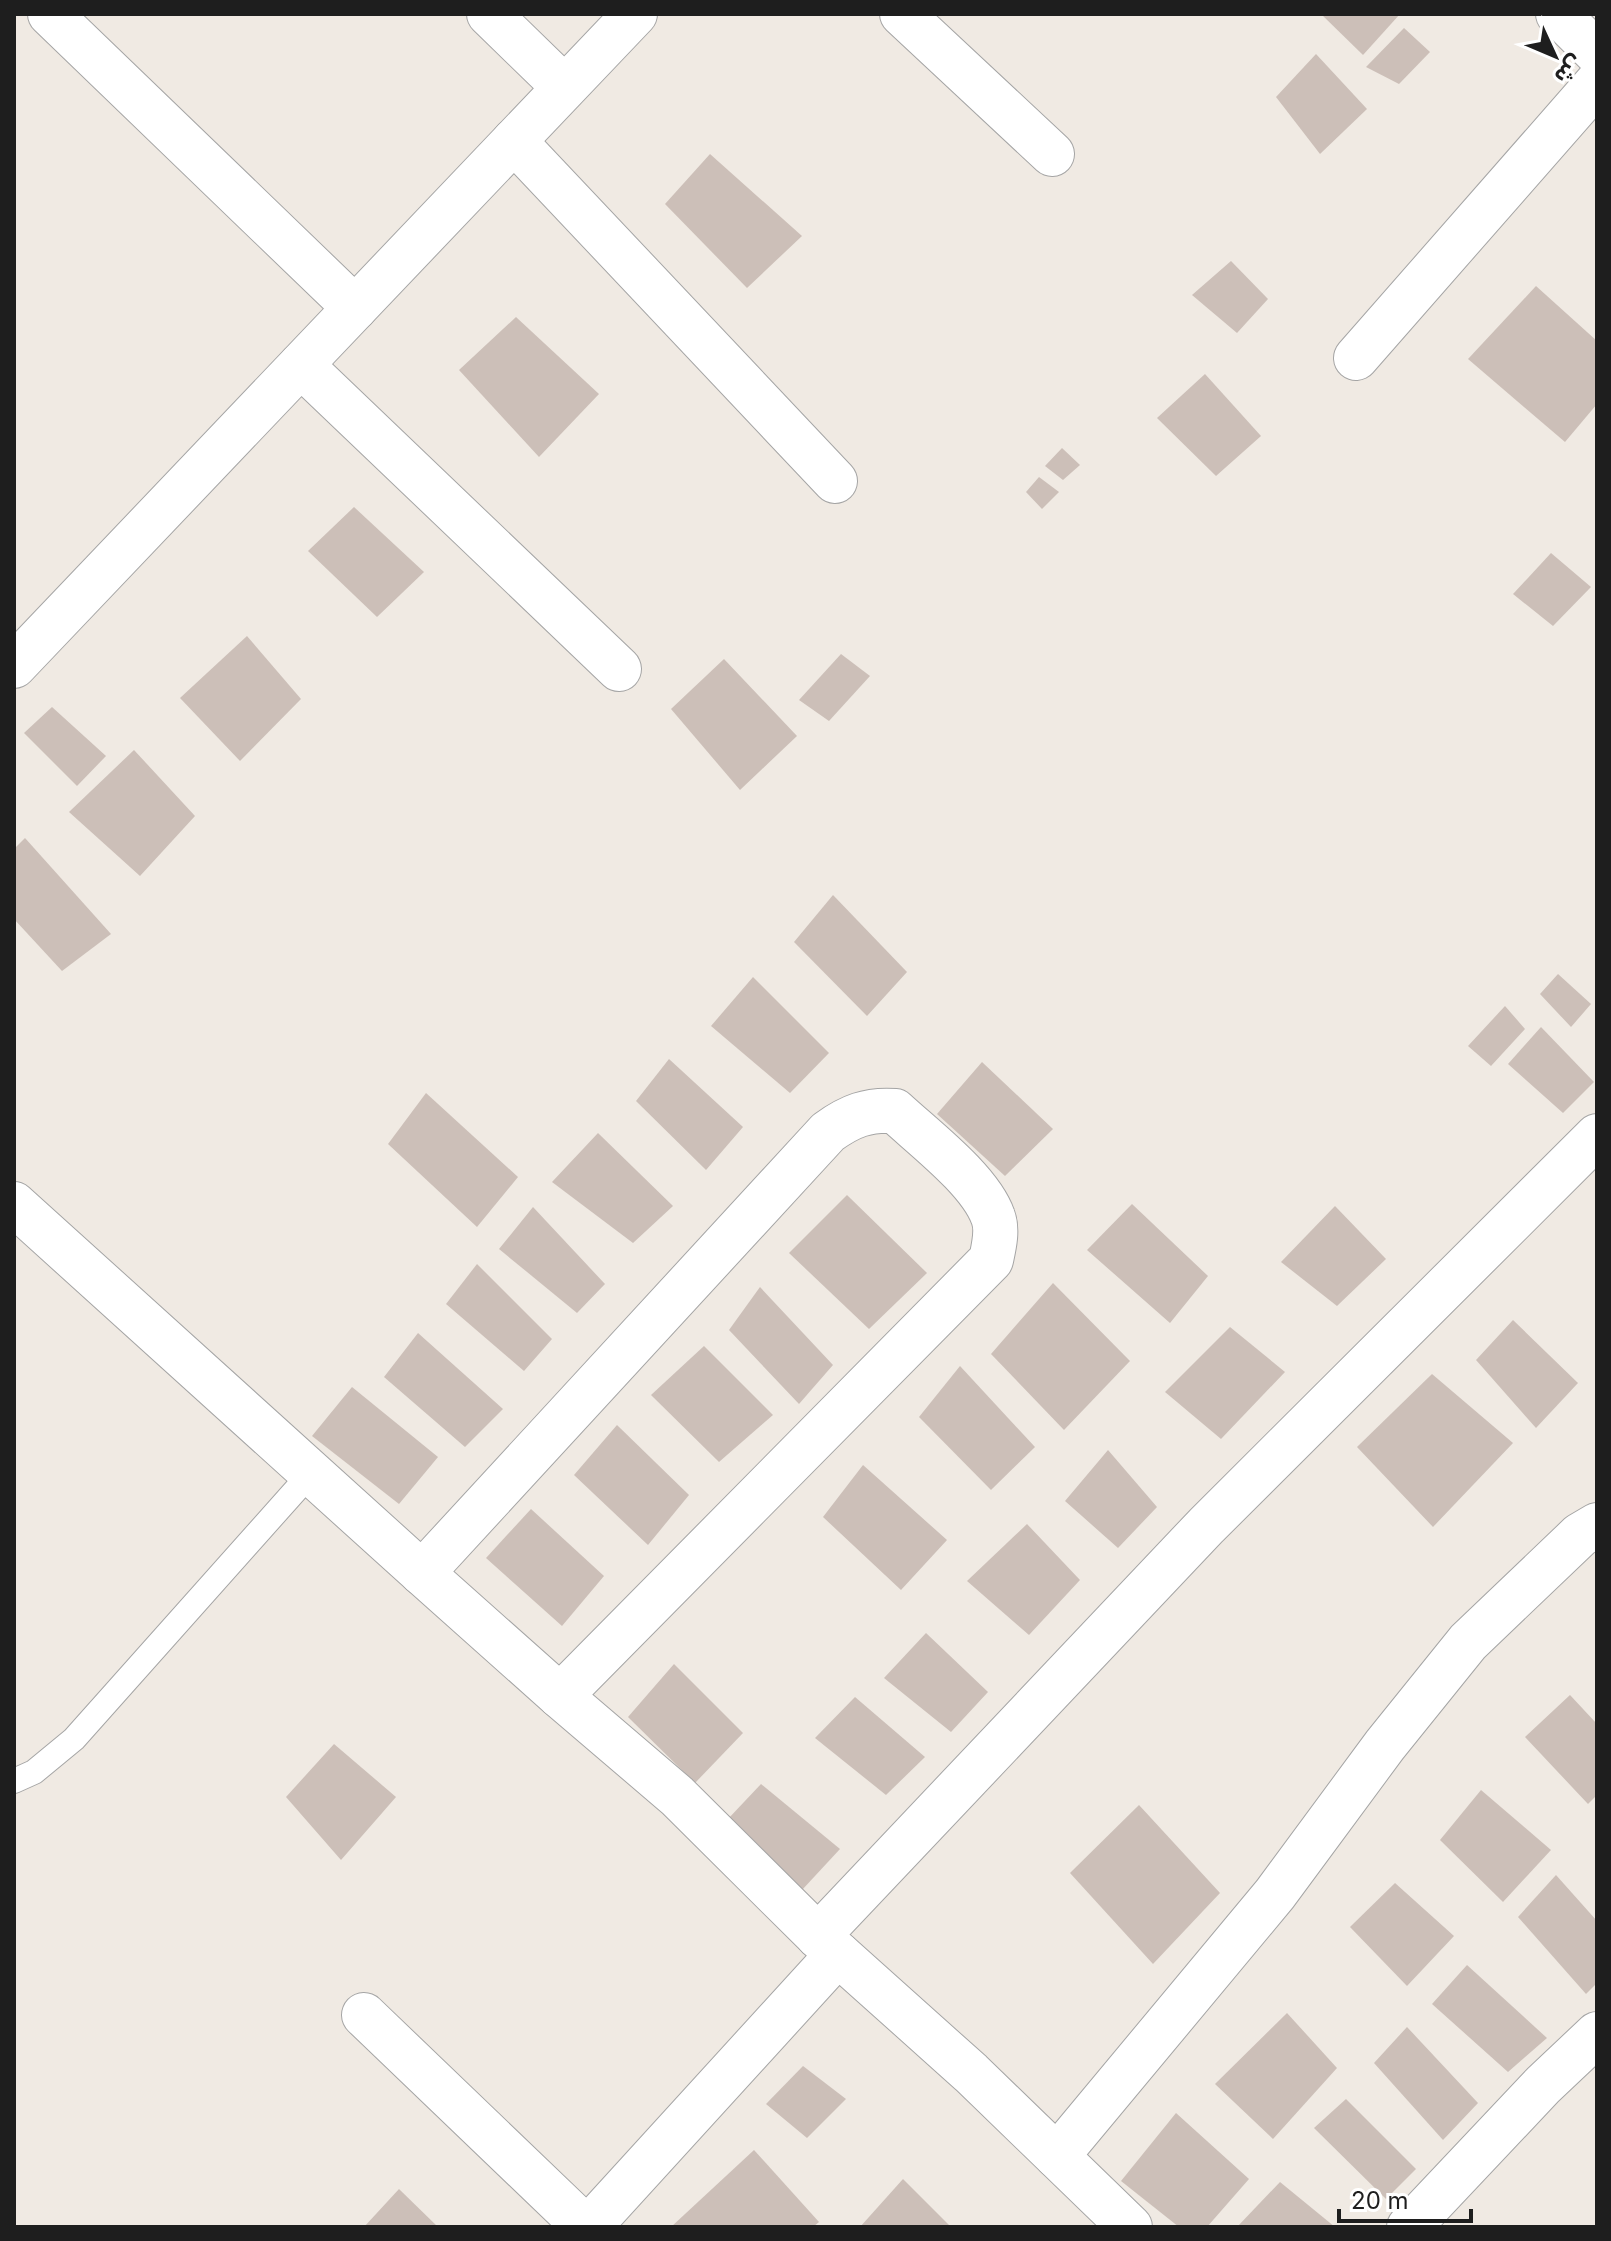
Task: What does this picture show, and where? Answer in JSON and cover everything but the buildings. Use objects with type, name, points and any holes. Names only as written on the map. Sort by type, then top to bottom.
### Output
[{"type":"street","points":[[50,14],[355,308]]},
{"type":"street","points":[[489,14],[563,86]]},
{"type":"street","points":[[14,666],[563,86],[635,14]]},
{"type":"street","points":[[902,14],[1052,154]]},
{"type":"street","points":[[1558,14],[1597,53]]},
{"type":"street","points":[[1356,358],[1597,83]]},
{"type":"street","points":[[514,141],[835,481]]},
{"type":"street","points":[[301,365],[619,669]]},
{"type":"street","points":[[422,1573],[828,1132],[861,1114],[874,1110],[895,1111],[978,1189],[994,1218],[995,1241],[991,1260],[560,1696]]},
{"type":"street","points":[[364,2015],[587,2227],[828,1945],[1206,1526],[1597,1136]]},
{"type":"street","points":[[14,1204],[422,1573],[677,1796],[828,1945],[971,2073],[1130,2227]]},
{"type":"street","points":[[1057,2156],[1275,1894],[1385,1745],[1468,1642],[1580,1535],[1597,1525]]},
{"type":"street","points":[[1409,2227],[1543,2085],[1597,2034]]},
{"type":"lane","points":[[14,1781],[34,1772],[74,1739],[311,1473]]}]
